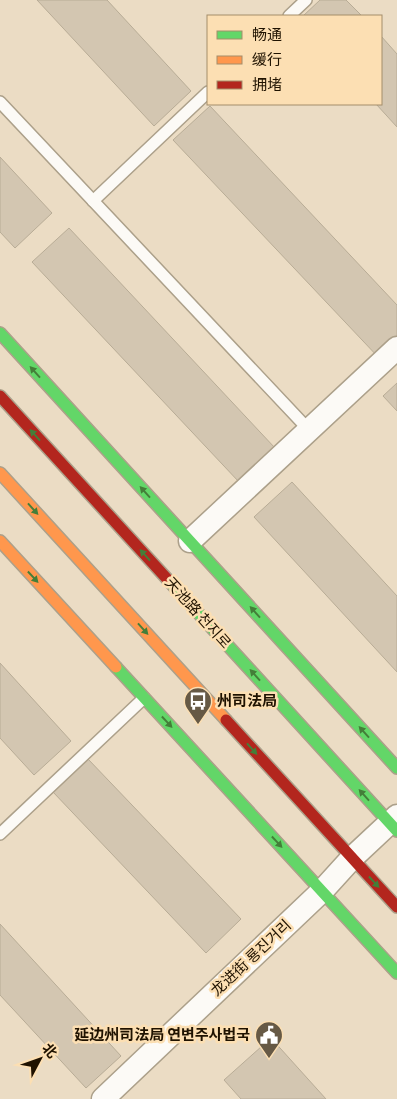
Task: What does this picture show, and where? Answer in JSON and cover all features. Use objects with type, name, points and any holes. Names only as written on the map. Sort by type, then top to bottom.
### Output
[{"type":"street","points":[[0,333],[397,768]]},
{"type":"street","points":[[190,541],[397,348]]},
{"type":"street","name":"天池路 천지로","points":[[0,396],[394,823]]},
{"type":"street","points":[[0,473],[397,906]]},
{"type":"street","points":[[0,541],[397,973]]},
{"type":"street","name":"龙进街 룡진거리","points":[[103,1099],[322,891],[352,858],[394,823]]},
{"type":"lane","points":[[290,15],[306,0]]},
{"type":"lane","points":[[93,201],[207,93]]},
{"type":"lane","points":[[0,102],[309,430]]},
{"type":"lane","points":[[0,834],[144,698]]},
{"type":"building","points":[[37,0],[107,0],[191,91],[154,126]]},
{"type":"building","points":[[320,0],[346,0],[361,15],[304,15]]},
{"type":"building","points":[[382,37],[397,54],[397,127],[377,105],[382,105]]},
{"type":"building","points":[[210,106],[397,305],[397,343],[380,359],[173,140]]},
{"type":"building","points":[[0,157],[52,213],[15,248],[0,232]]},
{"type":"building","points":[[69,228],[275,448],[239,482],[32,262]]},
{"type":"building","points":[[397,383],[397,411],[383,396]]},
{"type":"building","points":[[292,482],[397,596],[397,672],[254,517]]},
{"type":"building","points":[[0,663],[71,741],[34,775],[0,738]]},
{"type":"building","points":[[88,759],[241,919],[206,953],[53,792]]},
{"type":"building","points":[[0,924],[121,1056],[86,1088],[0,995]]},
{"type":"building","name":"延边州司法局 연변주사법국","points":[[271,1038],[326,1099],[241,1099],[224,1080]]},
{"type":"traffic: fast","points":[[0,333],[397,768]]},
{"type":"traffic: fast","points":[[169,581],[397,831]]},
{"type":"traffic: fast","points":[[116,667],[397,973]]},
{"type":"traffic: slow","points":[[0,473],[226,720]]},
{"type":"traffic: slow","points":[[0,541],[116,667]]},
{"type":"traffic: jam","points":[[0,396],[169,581]]},
{"type":"traffic: jam","points":[[226,720],[397,907]]},
{"type":"place","name":"州司法局","points":[[198,725]]},
{"type":"place","name":"延边州司法局 연변주사법국","points":[[269,1059]]}]
